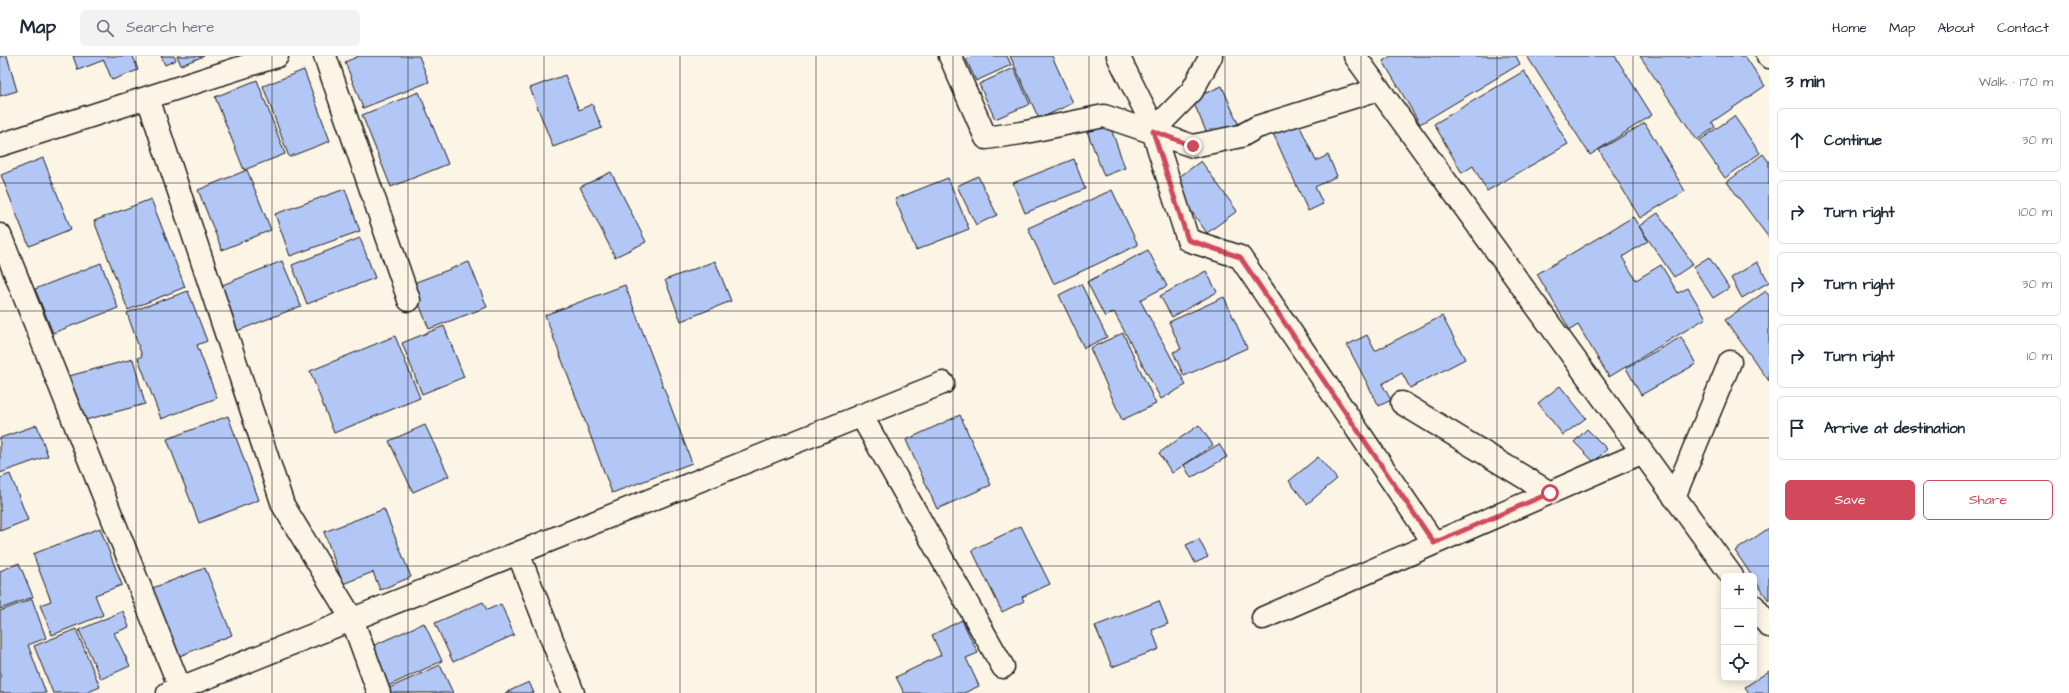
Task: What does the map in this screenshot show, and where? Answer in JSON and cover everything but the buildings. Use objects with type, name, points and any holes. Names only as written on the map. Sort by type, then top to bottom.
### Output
[{"type":"street","points":[[0,145],[277,56]]},
{"type":"street","points":[[325,56],[409,300]]},
{"type":"street","points":[[950,56],[986,138],[1021,133],[1104,116],[1153,131],[1193,146],[1241,136],[1257,127],[1379,89]]},
{"type":"street","points":[[1118,56],[1148,116],[1188,240],[1240,257],[1434,543]]},
{"type":"street","points":[[1153,131],[1192,91],[1211,56]]},
{"type":"street","points":[[1355,56],[1641,453],[1730,573]]},
{"type":"street","points":[[148,98],[283,505],[352,619],[379,693]]},
{"type":"street","points":[[0,235],[176,691],[352,619],[943,383]]},
{"type":"street","points":[[1674,497],[1730,362]]},
{"type":"street","points":[[1402,404],[1550,493]]},
{"type":"street","points":[[861,415],[1003,668]]},
{"type":"street","points":[[1263,618],[1641,453]]},
{"type":"street","points":[[518,553],[573,693]]},
{"type":"street","points":[[1756,609],[1769,626]]},
{"type":"route","points":[[1193,146],[1153,131],[1188,240],[1240,257],[1434,543],[1550,493]]}]
